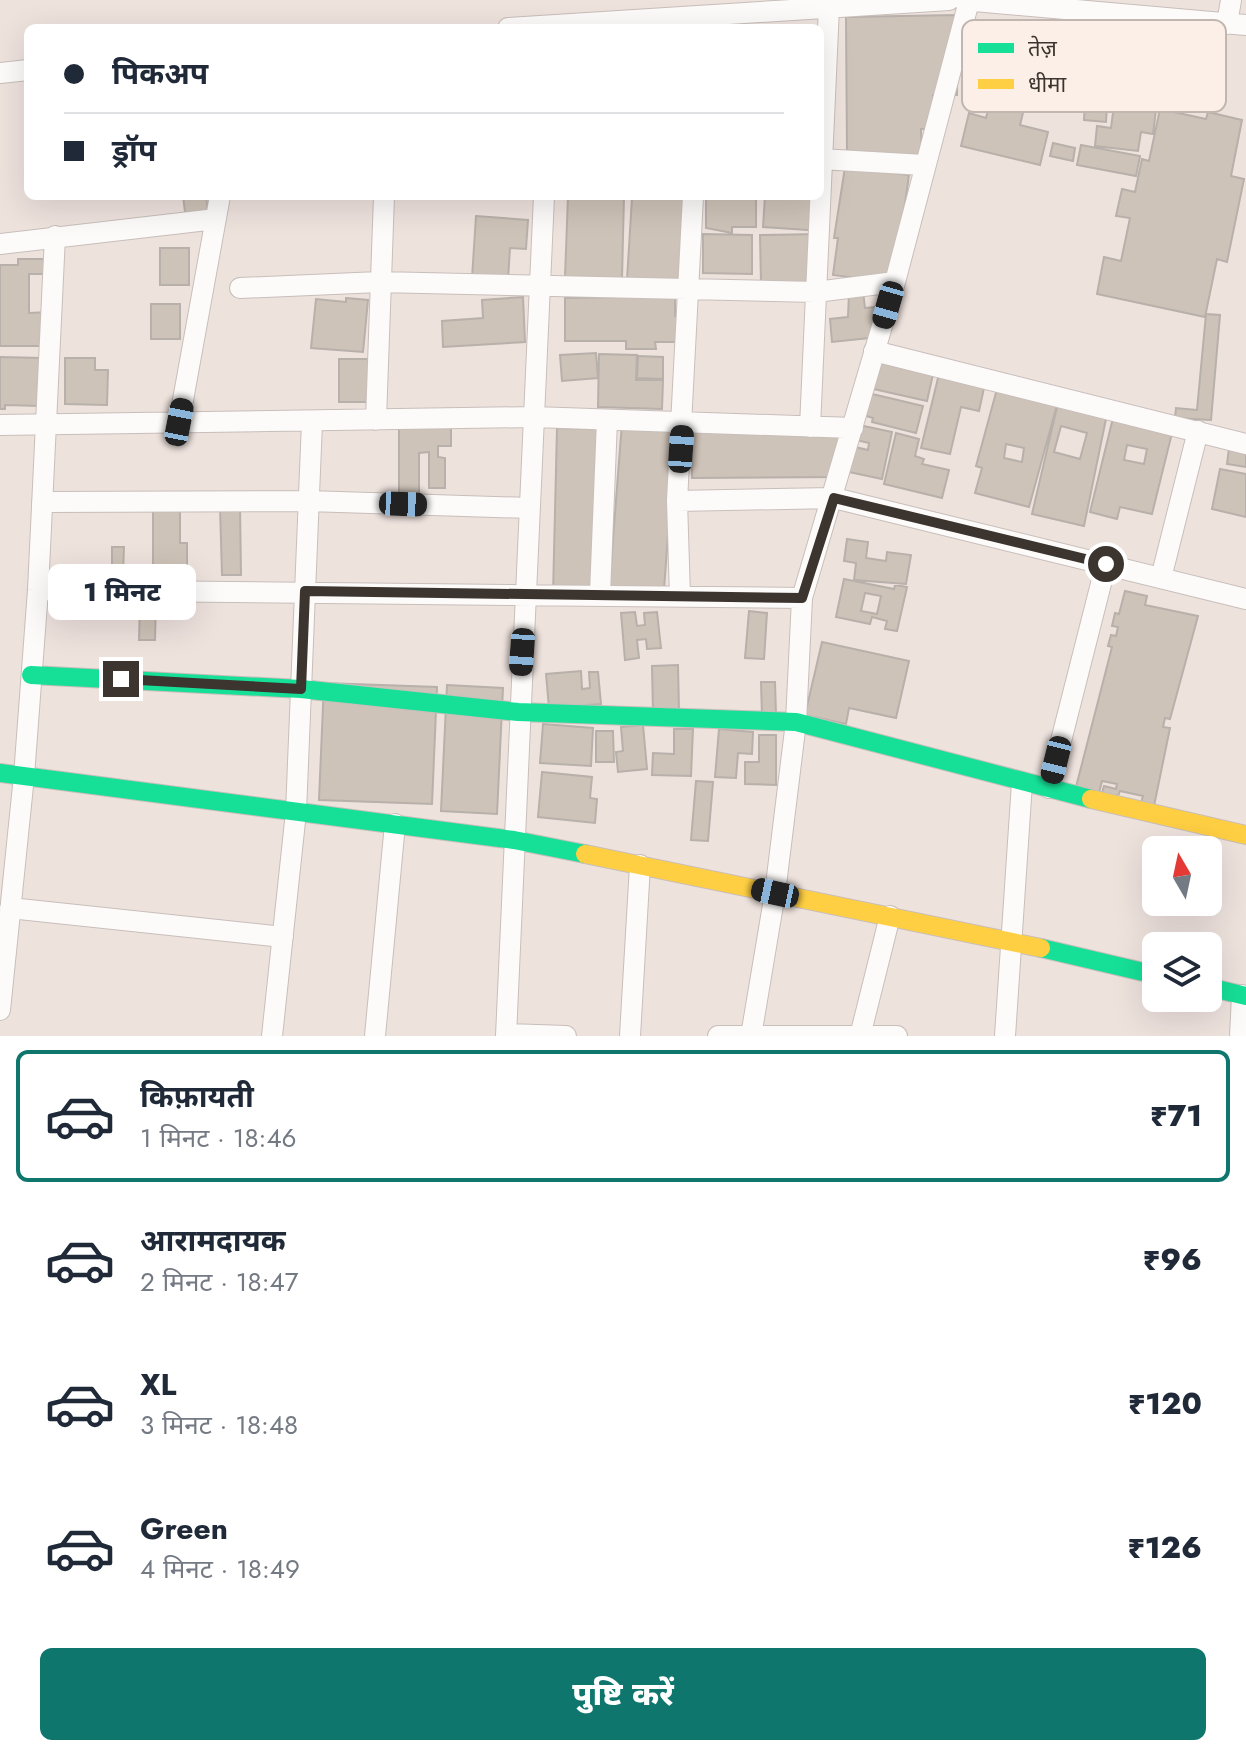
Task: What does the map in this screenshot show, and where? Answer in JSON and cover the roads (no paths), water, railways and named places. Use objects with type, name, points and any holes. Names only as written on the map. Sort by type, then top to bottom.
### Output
[{"type":"street","points":[[571,24],[760,5],[829,7],[949,0]]},
{"type":"street","points":[[963,0],[1076,5],[1202,20]]},
{"type":"street","points":[[1231,0],[1236,24]]},
{"type":"street","points":[[824,102],[829,7]]},
{"type":"street","points":[[751,1036],[775,893],[796,722],[802,598],[834,498],[895,282],[962,27]]},
{"type":"street","points":[[0,73],[24,70]]},
{"type":"street","points":[[824,159],[924,165]]},
{"type":"street","points":[[179,422],[219,200]]},
{"type":"street","points":[[376,420],[384,200]]},
{"type":"street","points":[[544,200],[518,712],[506,1035],[566,1036]]},
{"type":"street","points":[[680,596],[677,501],[693,200]]},
{"type":"street","points":[[810,427],[819,200]]},
{"type":"street","points":[[0,244],[216,219]]},
{"type":"street","points":[[0,1010],[24,776],[38,590],[55,236]]},
{"type":"street","points":[[240,288],[379,282],[816,292],[895,282]]},
{"type":"street","points":[[874,351],[1246,444]]},
{"type":"street","points":[[0,425],[534,417],[853,428]]},
{"type":"street","points":[[600,594],[607,420]]},
{"type":"street","points":[[272,1036],[296,812],[312,422]]},
{"type":"street","points":[[1161,578],[1198,431]]},
{"type":"street","points":[[677,501],[834,498],[1246,599]]},
{"type":"street","points":[[42,502],[308,501],[529,508]]},
{"type":"street","points":[[1049,788],[1106,564]]},
{"type":"street","points":[[38,590],[802,598]]},
{"type":"street","points":[[31,675],[301,689],[518,712],[796,722],[1022,783],[1246,835]]},
{"type":"street","points":[[0,773],[514,840],[1012,941],[1142,972]]},
{"type":"street","points":[[1005,1036],[1022,783]]},
{"type":"street","points":[[375,1036],[395,824]]},
{"type":"street","points":[[630,1036],[640,865]]},
{"type":"street","points":[[10,908],[283,937]]},
{"type":"street","points":[[860,1035],[890,916]]},
{"type":"street","points":[[1222,990],[1244,995],[1240,1036]]},
{"type":"street","points":[[718,1036],[897,1036]]}]
